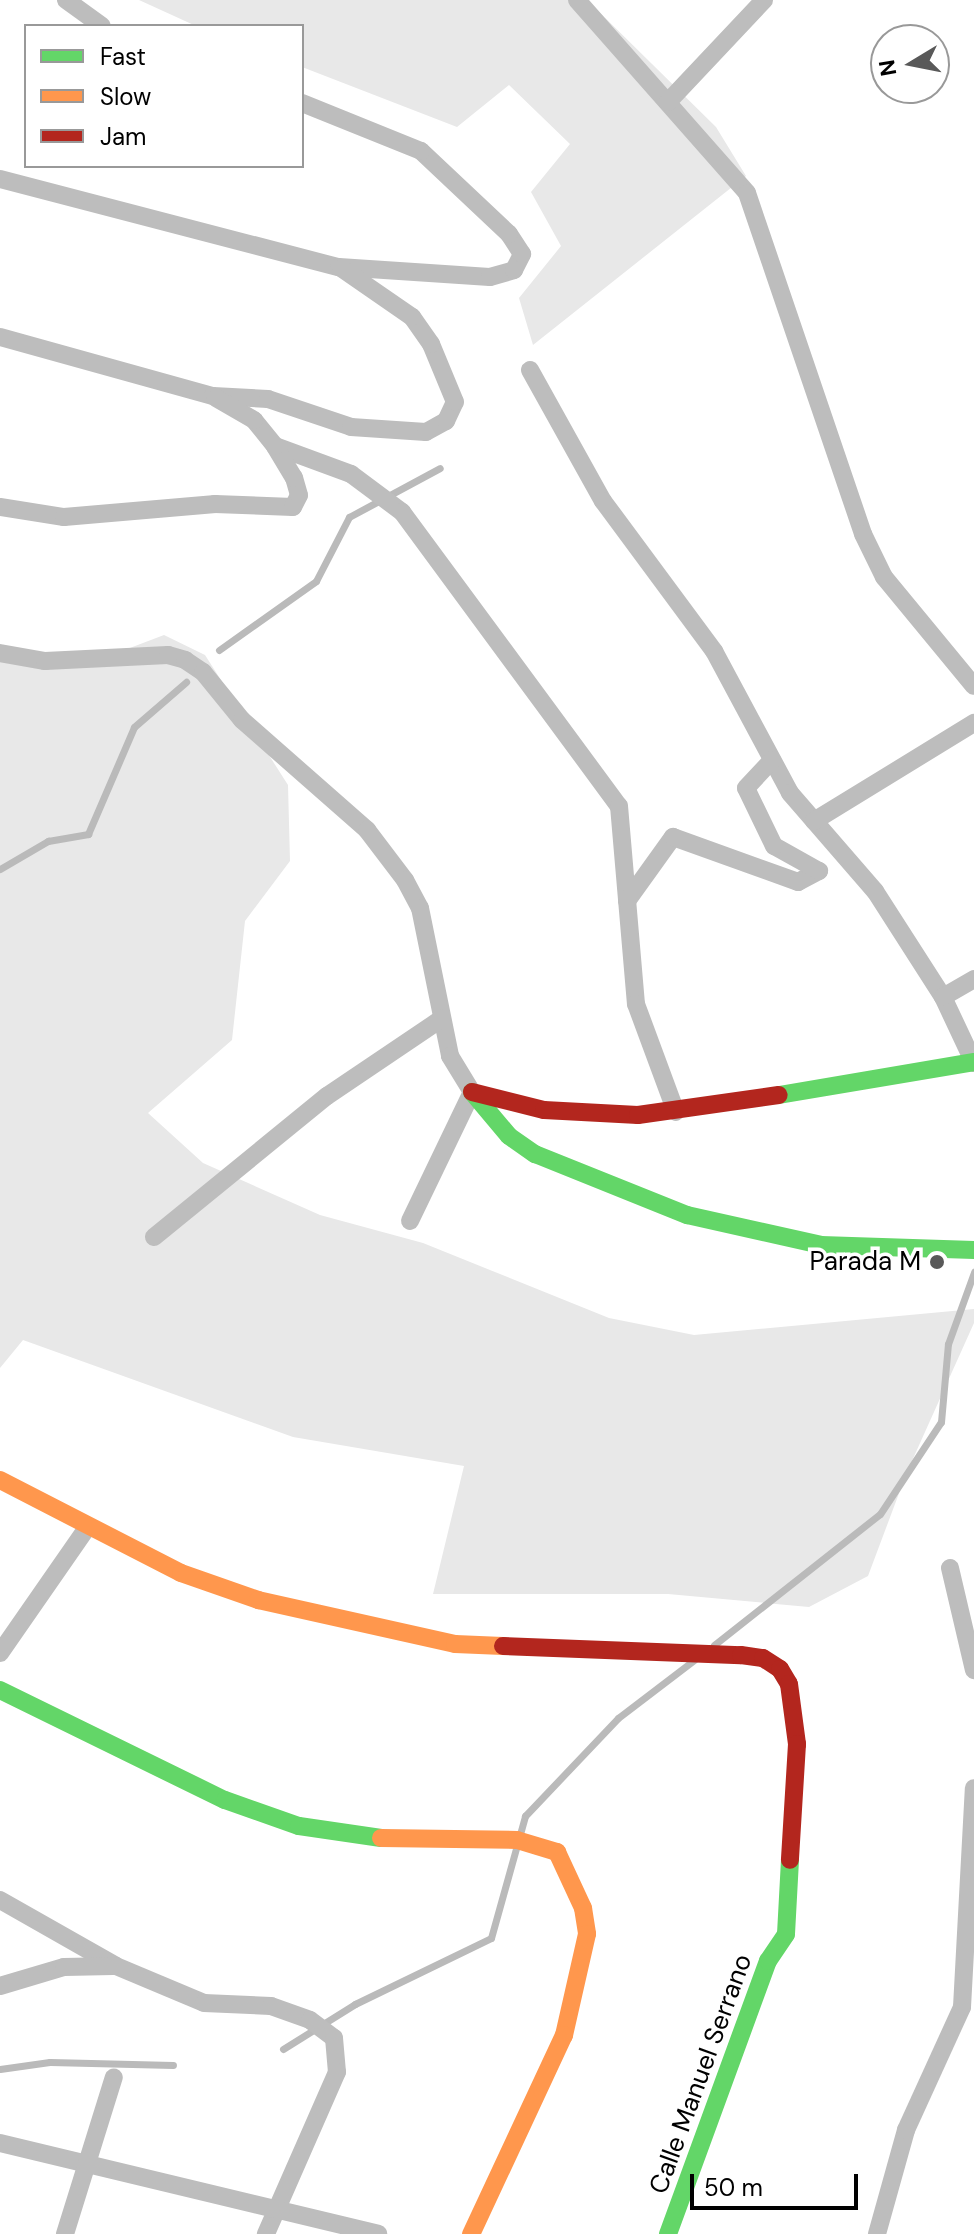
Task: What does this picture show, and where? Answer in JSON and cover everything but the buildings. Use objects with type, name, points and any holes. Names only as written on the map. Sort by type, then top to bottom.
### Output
[{"type":"street","points":[[66,0],[99,24]]},
{"type":"street","points":[[577,0],[747,193],[863,534],[884,577],[974,686]]},
{"type":"street","points":[[668,102],[764,0]]},
{"type":"street","points":[[0,179],[339,267],[490,277],[514,270],[522,254],[509,234],[421,151],[304,104]]},
{"type":"street","points":[[0,337],[213,396],[268,399],[351,427],[426,432],[446,421],[455,402],[431,344],[412,317],[339,267]]},
{"type":"street","points":[[472,1092],[544,1110],[589,1115],[676,1112],[950,1070],[974,1062],[943,997],[875,891],[790,793],[714,651],[603,501],[530,370]]},
{"type":"street","points":[[0,507],[64,517],[215,504],[293,507],[299,495],[294,478],[275,446],[254,420],[213,396]]},
{"type":"street","points":[[275,446],[351,474],[411,523],[619,806],[636,1004],[676,1112]]},
{"type":"street","points":[[0,653],[74,663],[168,655],[203,672],[242,720],[367,830],[405,880],[420,908],[450,1056],[472,1092],[509,1136],[535,1154],[687,1215],[737,1230],[821,1245],[974,1250]]},
{"type":"street","points":[[814,821],[974,723]]},
{"type":"street","points":[[627,901],[673,837],[798,882],[819,871],[774,846],[746,788],[772,760]]},
{"type":"street","points":[[943,997],[974,979]]},
{"type":"street","points":[[154,1237],[327,1096],[441,1019]]},
{"type":"street","points":[[410,1221],[472,1092]]},
{"type":"street","points":[[0,1480],[87,1528],[0,1653]]},
{"type":"street","name":"Calle Manuel Serrano","points":[[87,1528],[181,1573],[258,1600],[455,1644],[763,1658],[780,1669],[789,1684],[795,1716],[786,1934],[768,1961],[668,2234]]},
{"type":"street","points":[[950,1568],[974,1670]]},
{"type":"street","points":[[0,1690],[225,1800],[299,1826],[366,1838],[517,1840],[557,1852],[585,1921],[578,1981],[564,2035],[471,2234]]},
{"type":"street","points":[[877,2234],[906,2130],[962,2007],[974,1788]]},
{"type":"street","points":[[0,1900],[116,1966],[204,2003],[271,2006],[310,2020],[334,2038],[337,2072],[266,2234]]},
{"type":"street","points":[[4,1982],[64,1967],[116,1966]]},
{"type":"street","points":[[65,2234],[114,2077]]},
{"type":"street","points":[[0,2143],[378,2234]]},
{"type":"shaded area","points":[[139,0],[587,0],[716,127],[746,176],[533,345],[519,298],[561,246],[531,192],[570,144],[509,85],[457,127],[304,68],[304,24],[192,24]]},
{"type":"shaded area","points":[[164,635],[205,655],[288,785],[290,861],[245,921],[232,1040],[148,1113],[203,1163],[320,1215],[423,1243],[609,1318],[694,1335],[974,1309],[974,1323],[907,1472],[868,1576],[809,1607],[668,1594],[433,1594],[464,1466],[293,1437],[23,1340],[0,1368],[0,650],[80,667]]},
{"type":"waterway","points":[[219,650],[316,581],[349,517],[440,468]]},
{"type":"waterway","points":[[0,869],[48,841],[88,834],[134,727],[186,682]]},
{"type":"waterway","points":[[714,1645],[880,1514],[941,1422],[948,1344],[974,1272]]},
{"type":"waterway","points":[[283,2049],[355,2004],[491,1938],[525,1816],[618,1718],[694,1660]]},
{"type":"waterway","points":[[0,2069],[50,2062],[173,2065]]},
{"type":"traffic: fast","points":[[779,1095],[974,1062]]},
{"type":"traffic: fast","points":[[472,1092],[509,1136],[535,1154],[687,1215],[821,1245],[974,1250]]},
{"type":"traffic: fast","points":[[0,1690],[225,1800],[299,1826],[381,1838]]},
{"type":"traffic: fast","points":[[668,2234],[768,1961],[786,1934],[790,1860]]},
{"type":"traffic: slow","points":[[0,1480],[181,1573],[258,1600],[455,1644],[503,1646]]},
{"type":"traffic: slow","points":[[381,1838],[517,1840],[557,1852],[583,1908],[587,1934],[564,2035],[471,2234]]},
{"type":"traffic: jam","points":[[472,1092],[544,1110],[638,1115],[779,1095]]},
{"type":"traffic: jam","points":[[503,1646],[741,1655],[763,1658],[780,1669],[789,1684],[797,1744],[790,1860]]},
{"type":"place","name":"Parada M","points":[[937,1262]]}]
